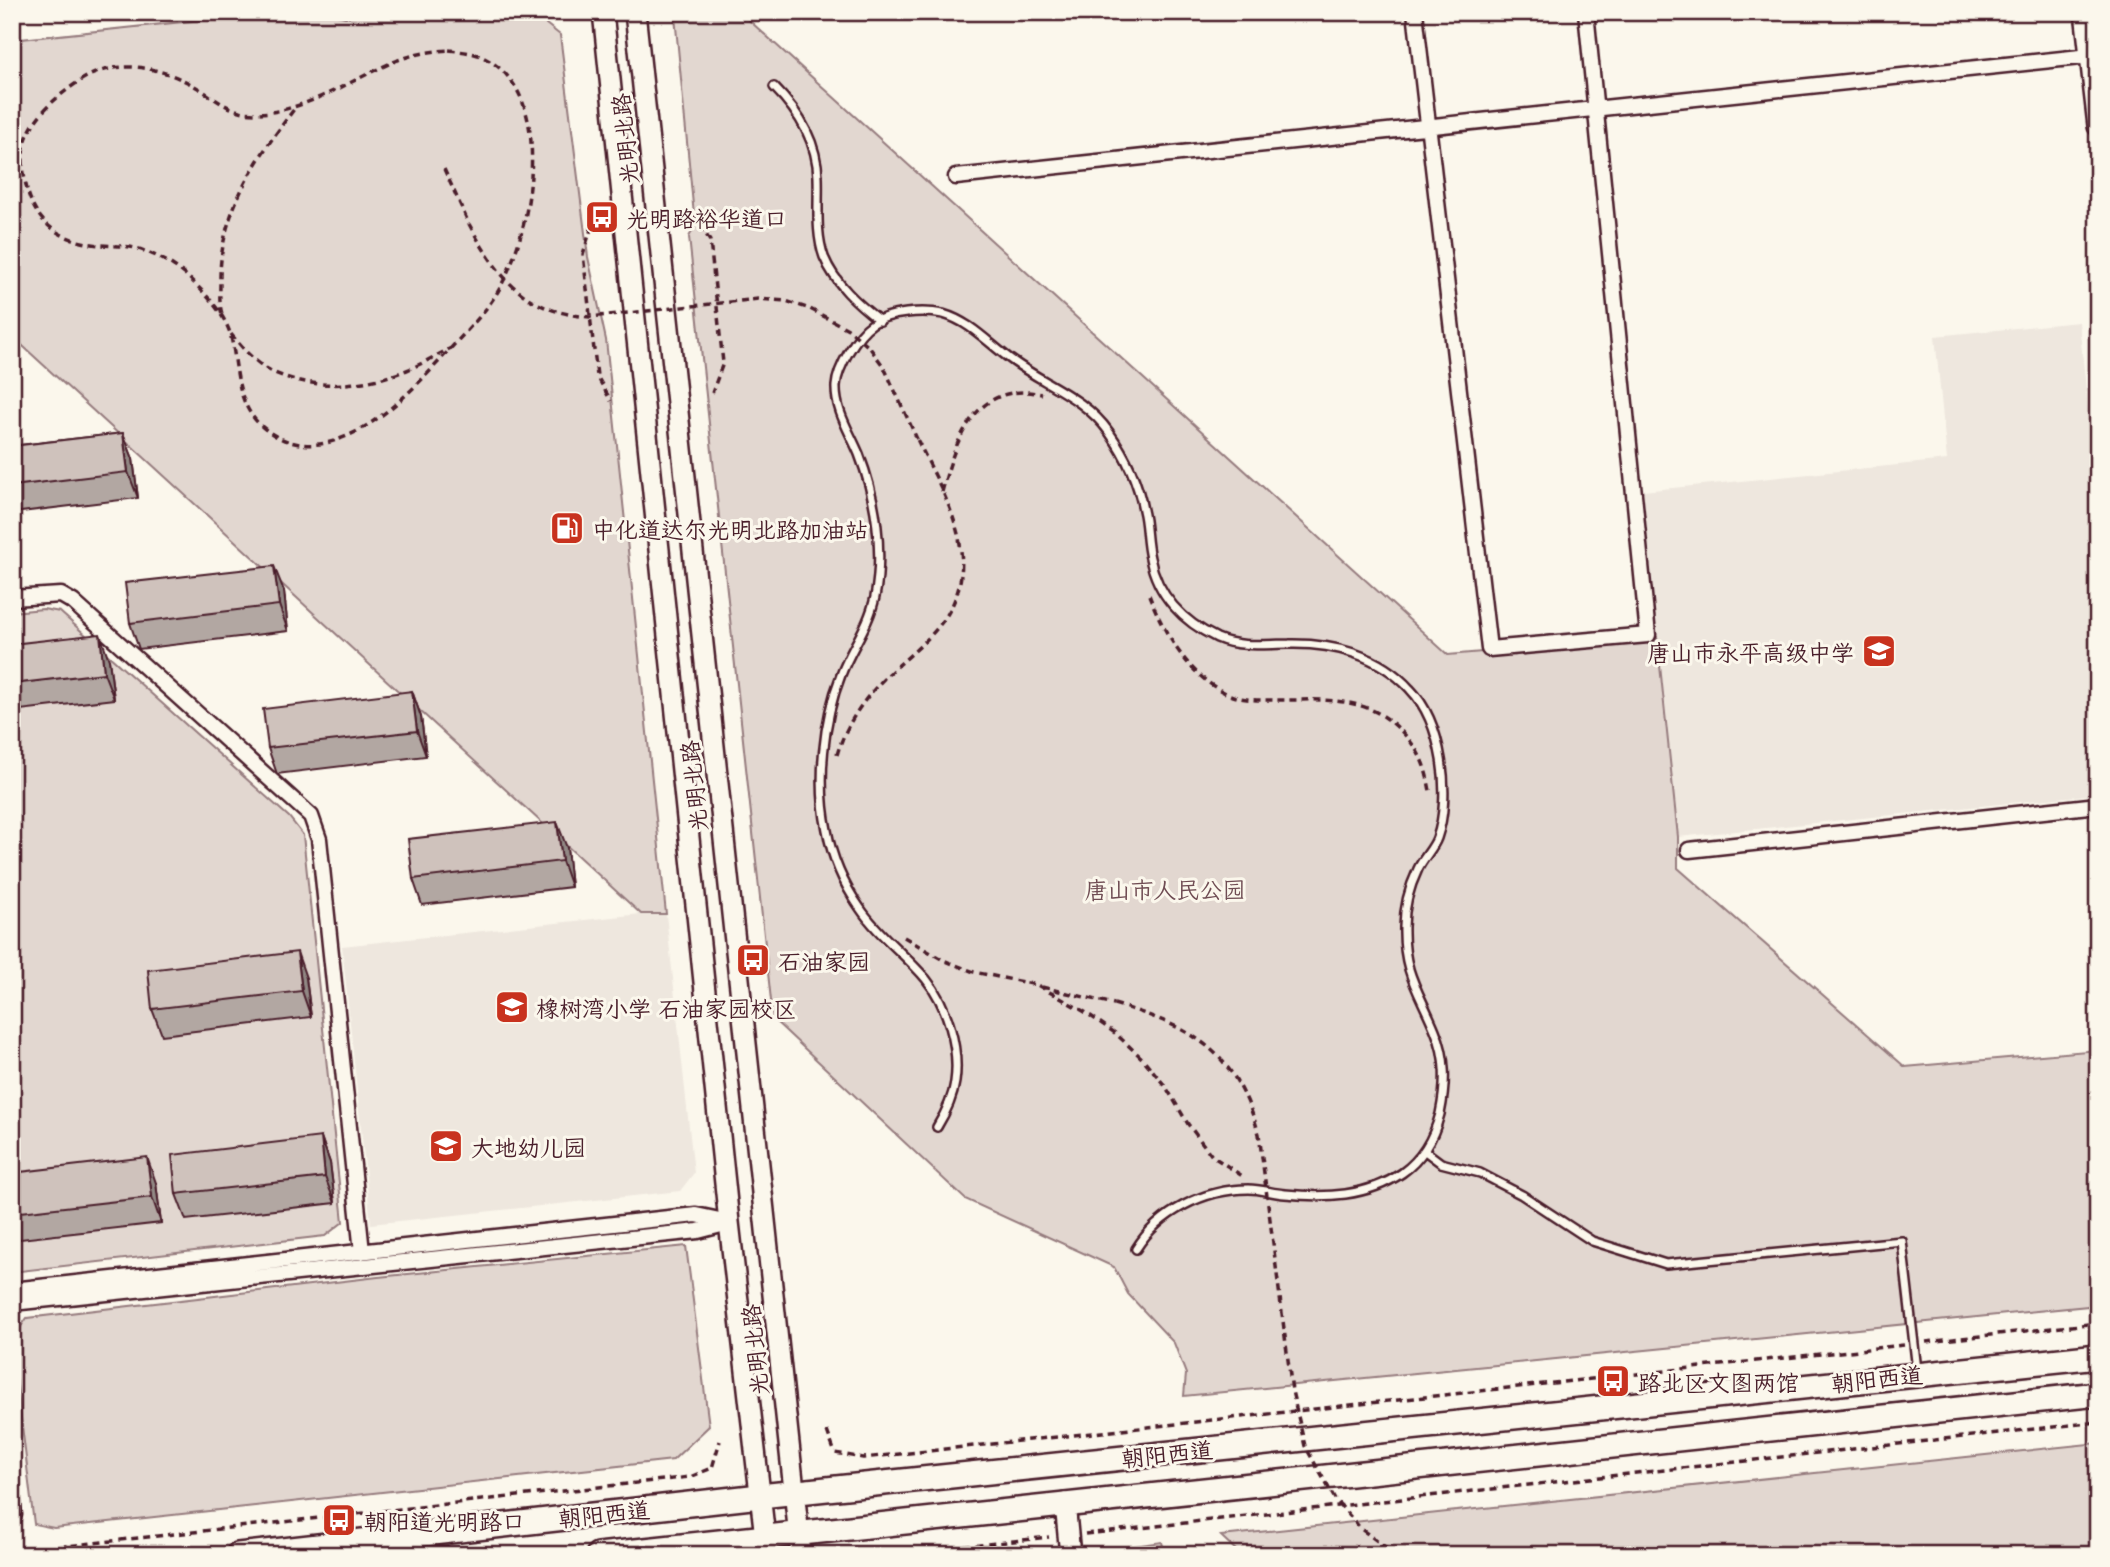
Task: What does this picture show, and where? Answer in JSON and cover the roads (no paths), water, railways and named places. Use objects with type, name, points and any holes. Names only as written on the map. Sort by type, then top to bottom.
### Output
[{"type":"main road","name":"光明北路","points":[[603,12],[729,1222],[766,1546]]},
{"type":"main road","name":"光明北路","points":[[635,12],[800,1544]]},
{"type":"main road","points":[[2085,12],[2094,56],[2098,126]]},
{"type":"main road","name":"朝阳西道","points":[[237,1555],[794,1492],[2098,1356]]},
{"type":"main road","name":"朝阳西道","points":[[598,1555],[800,1544],[1065,1503],[2098,1394]]},
{"type":"main road","points":[[1065,1503],[1069,1545]]},
{"type":"street","points":[[1415,12],[1489,649],[1648,635],[1586,12]]},
{"type":"street","points":[[956,177],[2094,56]]},
{"type":"street","points":[[12,598],[61,595],[73,602],[311,816],[319,839],[362,1252]]},
{"type":"street","points":[[1689,850],[2098,805]]},
{"type":"street","points":[[12,1290],[696,1215],[729,1222]]},
{"type":"street","points":[[12,1303],[698,1231],[729,1222]]},
{"type":"street","points":[[12,1495],[15,1515]]},
{"type":"lane","points":[[774,87],[789,102],[813,147],[818,173],[819,235],[824,257],[842,288],[880,321]]},
{"type":"lane","points":[[937,1127],[943,1119],[955,1084],[955,1049],[944,1012],[928,982],[881,936],[844,881],[827,830],[821,791],[824,740],[840,676],[874,602],[877,577],[878,545],[870,492],[856,447],[838,405],[836,383],[842,363],[872,324],[915,312],[934,312],[968,324],[1018,365],[1081,402],[1096,416],[1126,459],[1136,482],[1144,512],[1150,559],[1161,592],[1175,608],[1201,629],[1224,641],[1244,644],[1313,644],[1343,649],[1369,658],[1391,671],[1412,690],[1433,725],[1440,751],[1444,783],[1437,840],[1419,866],[1408,896],[1404,923],[1410,977],[1437,1033],[1444,1060],[1445,1086],[1438,1124],[1424,1152],[1406,1171],[1378,1186],[1354,1193],[1324,1196],[1246,1189],[1210,1195],[1167,1214],[1145,1234],[1136,1249]]},
{"type":"lane","points":[[1424,1152],[1441,1163],[1480,1172],[1522,1195],[1592,1241],[1665,1264],[1902,1241],[1918,1374]]},
{"type":"place","name":"光明路裕华道口","points":[[602,217]]},
{"type":"place","name":"中化道达尔光明北路加油站","points":[[567,528]]},
{"type":"place","name":"唐山市永平高级中学","points":[[1879,651]]},
{"type":"place","name":"石油家园","points":[[753,960]]},
{"type":"place","name":"橡树湾小学 石油家园校区","points":[[512,1007]]},
{"type":"place","name":"大地幼儿园","points":[[446,1146]]},
{"type":"place","name":"路北区文图两馆","points":[[1613,1381]]},
{"type":"place","name":"朝阳道光明路口","points":[[339,1520]]},
{"type":"park label","name":"唐山市人民公园","points":[[1165,888]]}]
